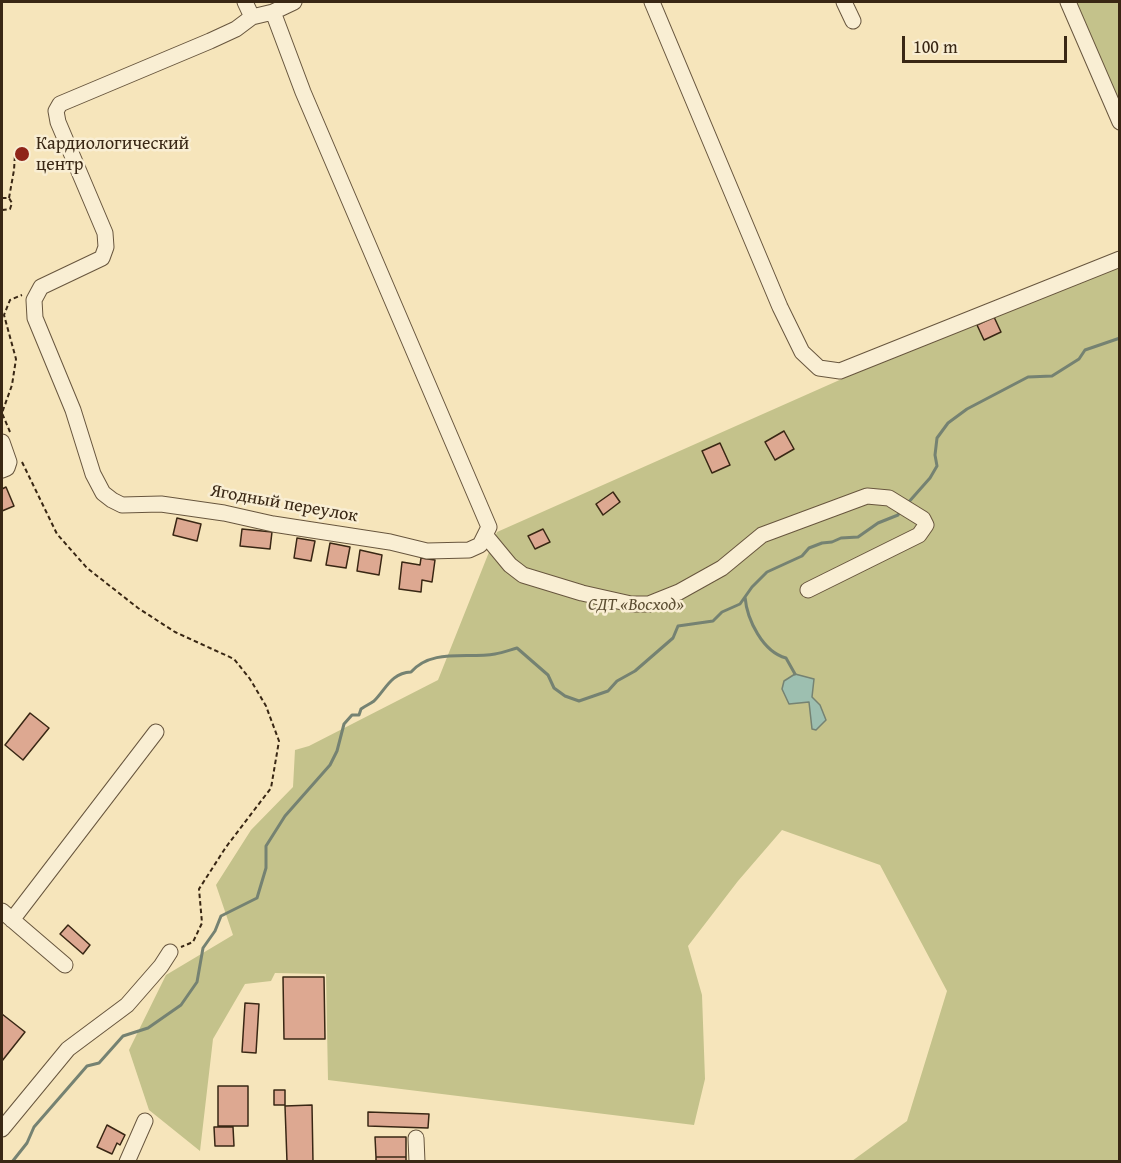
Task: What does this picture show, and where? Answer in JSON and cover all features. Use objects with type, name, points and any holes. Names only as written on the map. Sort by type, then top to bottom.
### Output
[{"type":"street","points":[[245,2],[252,17]]},
{"type":"street","points":[[40,287],[102,258],[106,247],[105,233],[58,122],[56,111],[60,104],[237,29],[252,17],[273,12],[294,2]]},
{"type":"street","points":[[652,2],[780,307],[802,352],[819,368],[840,371],[1119,259]]},
{"type":"street","points":[[844,2],[853,21]]},
{"type":"street","points":[[1068,2],[1119,122]]},
{"type":"street","points":[[273,12],[303,92],[489,527],[486,536],[510,565],[523,575],[582,593],[631,604],[649,604],[680,592],[722,567],[762,535],[867,496],[889,498],[923,519],[926,525],[919,535],[808,590]]},
{"type":"street","name":"Ягодный переулок","points":[[40,287],[34,300],[35,318],[74,410],[93,474],[103,493],[112,500],[122,505],[161,504],[224,513],[273,524],[390,542],[427,551],[469,550],[480,545],[486,536]]},
{"type":"street","points":[[2,470],[7,468],[9,462],[6,438]]},
{"type":"street","points":[[65,965],[7,916],[156,732]]},
{"type":"street","points":[[2,1129],[68,1049],[127,1005],[161,966],[170,952]]},
{"type":"street","points":[[127,1161],[145,1121]]},
{"type":"street","points":[[416,1138],[417,1161]]},
{"type":"path","points":[[2,210],[6,211],[12,203],[9,198],[15,170],[15,153]]},
{"type":"path","points":[[2,198],[9,198]]},
{"type":"path","points":[[6,438],[3,413],[12,385],[16,359],[4,315],[10,300],[40,287]]},
{"type":"path","points":[[18,453],[57,534],[87,568],[138,608],[175,632],[234,659],[250,679],[266,706],[279,741],[271,788],[226,847],[199,889],[202,923],[192,942],[170,952]]},
{"type":"green space","points":[[1074,2],[1119,2],[1119,120]]},
{"type":"green space","name":"СДТ «Восход»","points":[[1119,256],[1119,1161],[852,1161],[907,1121],[947,991],[880,865],[782,830],[738,881],[688,946],[702,995],[705,1079],[694,1125],[328,1080],[326,974],[275,973],[271,981],[245,984],[213,1039],[200,1151],[149,1110],[129,1050],[166,975],[233,935],[216,885],[251,830],[293,787],[295,750],[309,746],[438,680],[497,532]]},
{"type":"shaded area","points":[[795,674],[814,679],[812,697],[820,705],[826,720],[816,730],[812,729],[809,702],[789,704],[782,689],[784,681]]},
{"type":"building","points":[[994,317],[1001,332],[984,340],[977,325]]},
{"type":"building","points":[[784,431],[794,449],[775,460],[765,442]]},
{"type":"building","points":[[720,443],[730,465],[712,473],[702,451]]},
{"type":"building","points":[[6,487],[14,506],[2,511],[2,489]]},
{"type":"building","points":[[613,492],[620,502],[603,515],[596,504]]},
{"type":"building","points":[[177,518],[201,524],[197,541],[173,535]]},
{"type":"building","points":[[242,529],[272,532],[270,549],[240,546]]},
{"type":"building","points":[[543,529],[550,542],[535,549],[528,536]]},
{"type":"building","points":[[297,538],[315,541],[311,561],[294,558]]},
{"type":"building","points":[[330,543],[350,547],[346,568],[326,565]]},
{"type":"building","points":[[360,550],[382,555],[379,575],[357,571]]},
{"type":"building","points":[[421,558],[435,560],[432,582],[422,580],[421,592],[399,589],[402,562],[420,565]]},
{"type":"building","points":[[30,713],[49,728],[23,760],[5,745]]},
{"type":"building","points":[[68,925],[90,945],[83,954],[60,934]]},
{"type":"building","points":[[283,977],[324,977],[325,1039],[284,1039]]},
{"type":"building","points":[[245,1003],[259,1004],[256,1053],[242,1052]]},
{"type":"building","points":[[2,1014],[25,1032],[2,1061]]},
{"type":"building","points":[[218,1086],[248,1086],[248,1126],[218,1126]]},
{"type":"building","points":[[274,1090],[285,1090],[285,1105],[274,1105]]},
{"type":"building","points":[[312,1105],[313,1162],[287,1162],[285,1106]]},
{"type":"building","points":[[368,1112],[429,1114],[428,1128],[368,1126]]},
{"type":"building","points":[[107,1125],[125,1135],[120,1145],[117,1143],[112,1154],[97,1147]]},
{"type":"building","points":[[214,1127],[233,1127],[234,1146],[215,1146]]},
{"type":"building","points":[[375,1137],[406,1137],[406,1157],[376,1157]]},
{"type":"building","points":[[376,1157],[406,1157],[406,1162],[376,1162]]},
{"type":"waterway","points":[[907,504],[930,478],[937,466],[935,455],[937,438],[948,423],[967,409],[1028,377],[1052,376],[1079,359],[1085,350],[1120,338]]},
{"type":"waterway","points":[[12,1162],[27,1143],[34,1127],[87,1066],[99,1063],[123,1036],[148,1028],[181,1005],[197,982],[203,948],[215,931],[221,916],[257,898],[266,868],[266,846],[285,816],[330,765],[337,751],[344,724],[352,715],[359,715],[361,709],[374,701],[398,675],[411,672],[419,665],[439,657],[495,654],[517,648],[548,675],[554,688],[565,696],[579,701],[608,691],[617,681],[635,671],[673,638],[678,626],[713,621],[722,612],[740,604],[767,572],[802,556],[809,548],[841,538],[858,537],[878,523],[898,515],[900,511]]},
{"type":"waterway","points":[[745,597],[749,615],[763,642],[778,655],[786,658],[795,674]]},
{"type":"place","name":"Кардиологический центр","points":[[22,154]]}]
